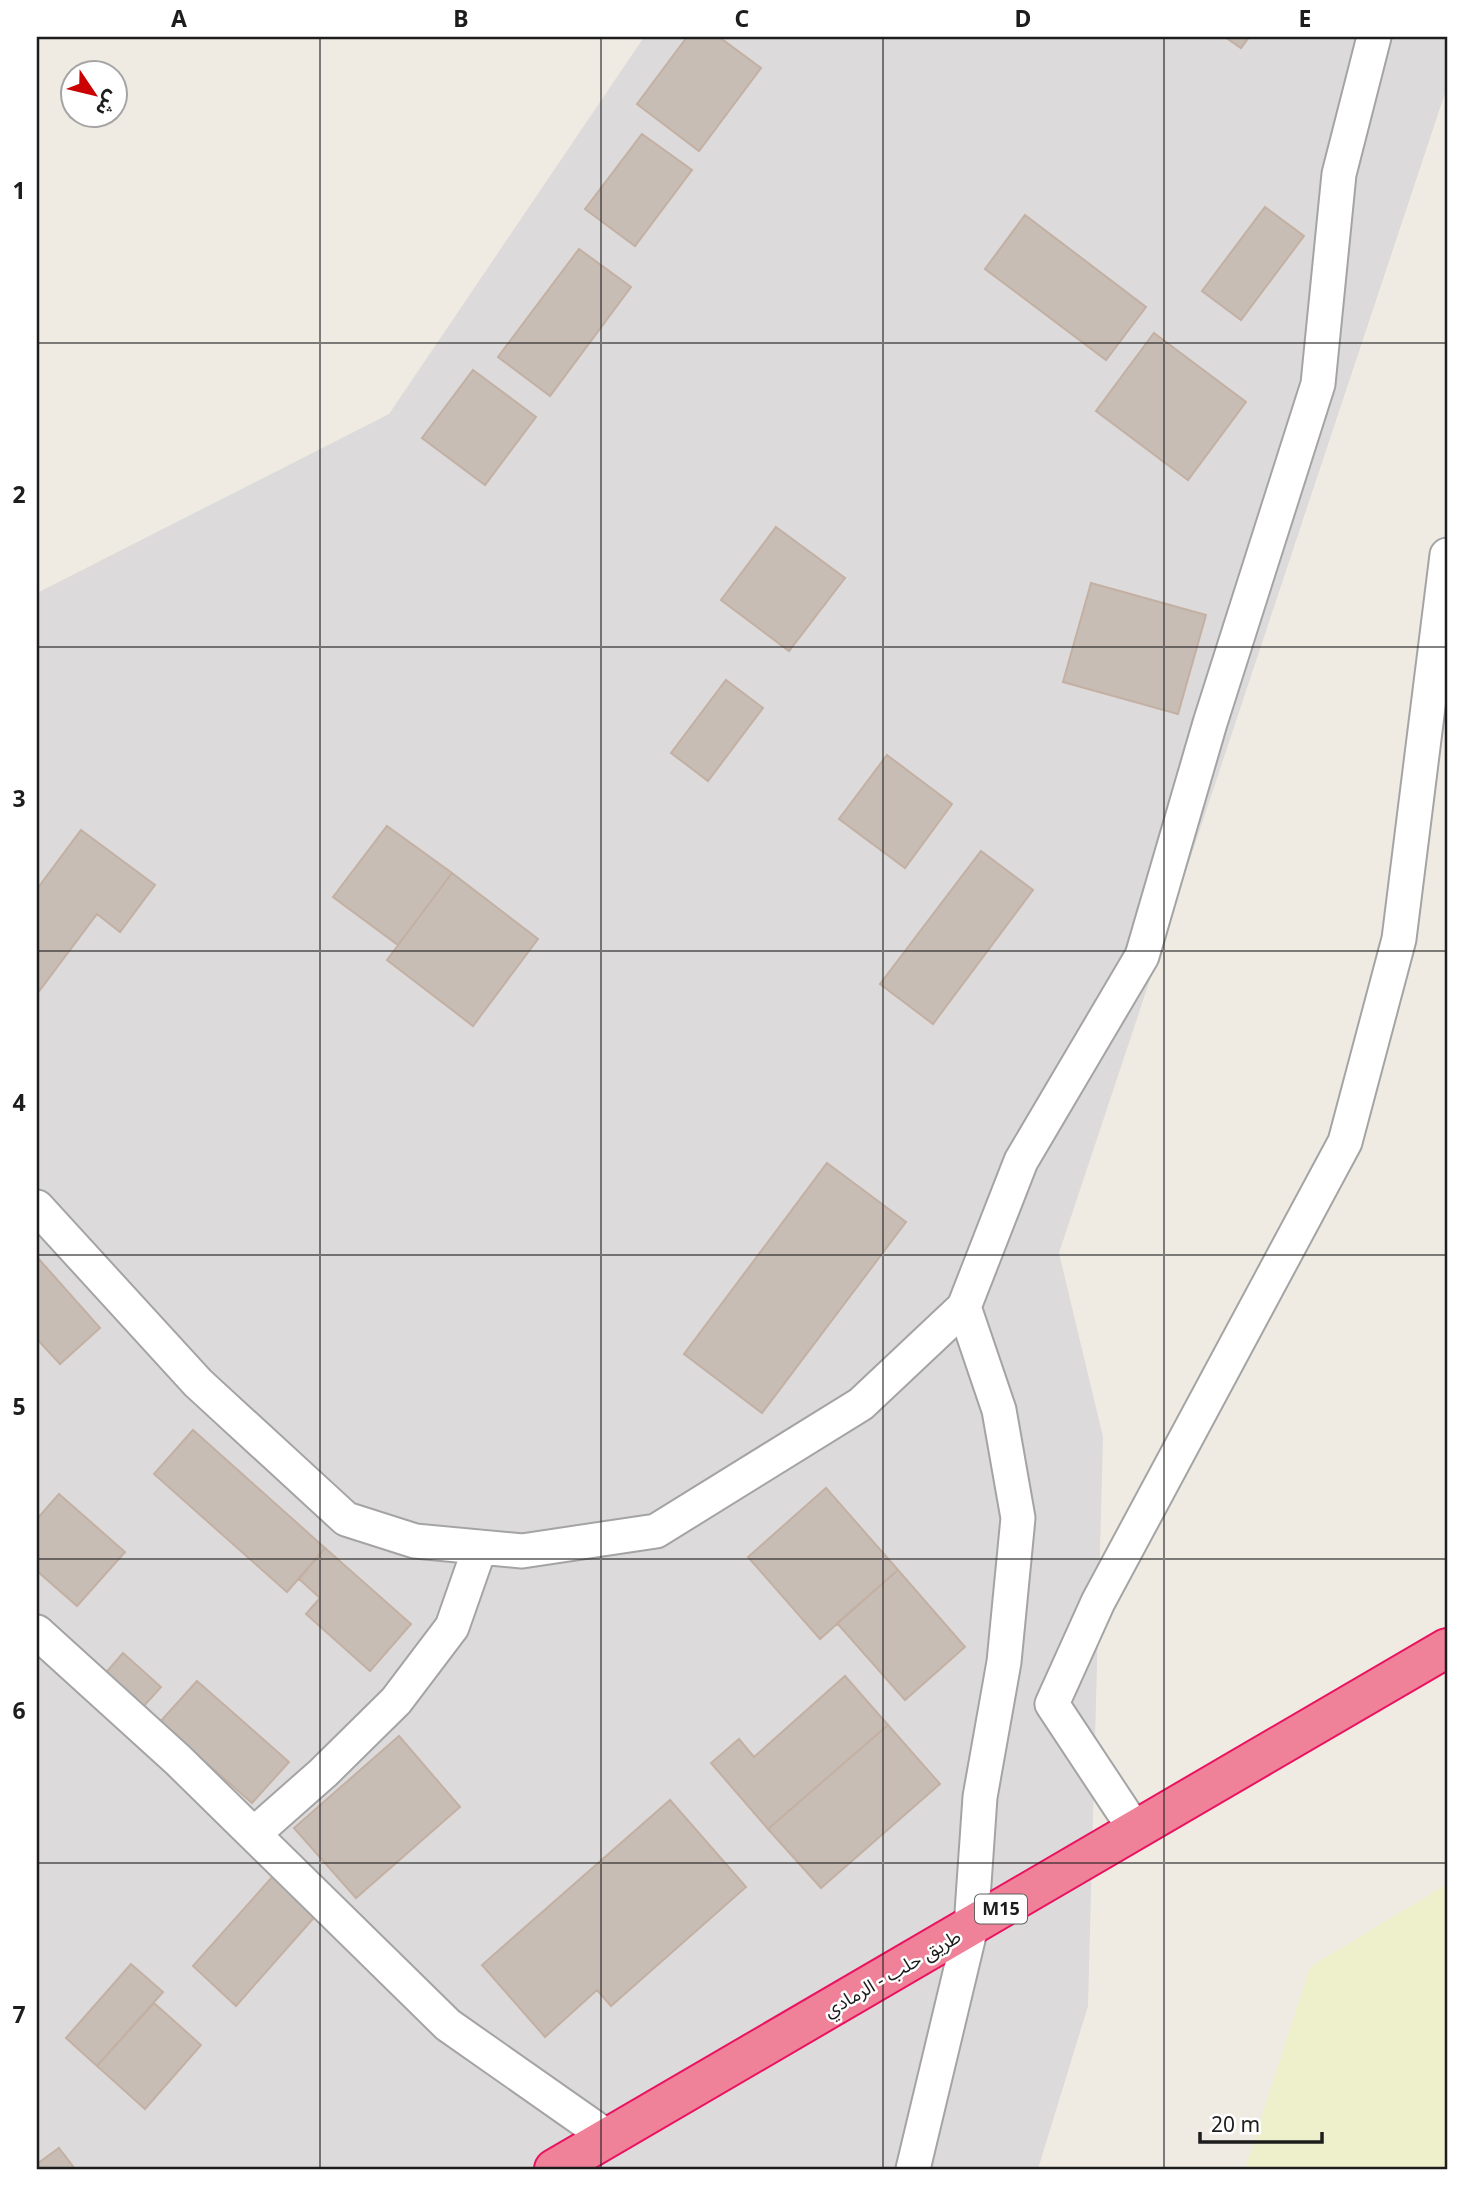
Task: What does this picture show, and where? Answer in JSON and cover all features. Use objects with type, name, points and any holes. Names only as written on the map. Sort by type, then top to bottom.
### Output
[{"type":"highway","name":"طريق حلب - الرمادي","points":[[554,2169],[1447,1648]]},
{"type":"street","points":[[37,1207],[198,1383],[345,1519],[415,1541],[522,1551],[656,1531],[861,1404],[964,1307],[1021,1161],[1142,956],[1210,723],[1318,384],[1339,174],[1374,37]]},
{"type":"street","points":[[1136,1831],[1052,1703],[1098,1602],[1345,1142],[1399,939],[1447,555]]},
{"type":"street","points":[[913,2169],[971,1927],[980,1797],[1004,1662],[1018,1518],[999,1410],[964,1307]]},
{"type":"street","points":[[254,1834],[323,1773],[396,1701],[452,1627],[480,1547]]},
{"type":"street","points":[[37,1632],[178,1760],[448,2025],[609,2138]]},
{"type":"shaded area","points":[[644,37],[1447,37],[1447,87],[1059,1253],[1103,1437],[1088,2006],[1038,2169],[37,2169],[37,593],[389,414]]},
{"type":"green space","points":[[1447,1884],[1447,2169],[1245,2169],[1310,1967]]},
{"type":"building","points":[[687,37],[719,37],[761,68],[699,151],[637,104]]},
{"type":"building","points":[[1225,37],[1249,37],[1241,48]]},
{"type":"building","points":[[642,134],[692,170],[635,246],[585,209]]},
{"type":"building","points":[[1265,207],[1304,236],[1241,320],[1202,291]]},
{"type":"building","points":[[1025,215],[1146,307],[1106,360],[985,269]]},
{"type":"building","points":[[579,249],[631,287],[550,396],[498,357]]},
{"type":"building","points":[[1154,333],[1246,402],[1188,480],[1096,411]]},
{"type":"building","points":[[473,370],[536,417],[485,485],[422,438]]},
{"type":"building","points":[[776,527],[845,578],[789,651],[721,600]]},
{"type":"building","points":[[1091,583],[1206,615],[1178,714],[1063,682]]},
{"type":"building","points":[[726,680],[763,708],[708,781],[671,753]]},
{"type":"building","points":[[887,755],[952,804],[905,868],[839,819]]},
{"type":"building","points":[[387,826],[452,873],[398,945],[333,897]]},
{"type":"building","points":[[81,830],[155,885],[120,932],[97,914],[37,994],[37,889]]},
{"type":"building","points":[[981,851],[1033,890],[933,1024],[880,984]]},
{"type":"building","points":[[452,873],[538,939],[473,1026],[387,960]]},
{"type":"building","points":[[827,1163],[906,1222],[762,1413],[684,1354]]},
{"type":"building","points":[[37,1257],[100,1328],[60,1364],[37,1339]]},
{"type":"building","points":[[193,1430],[325,1548],[287,1592],[154,1474]]},
{"type":"building","points":[[826,1488],[898,1570],[820,1639],[748,1557]]},
{"type":"building","points":[[59,1494],[125,1552],[77,1606],[37,1571],[37,1519]]},
{"type":"building","points":[[325,1548],[411,1624],[370,1671],[306,1614],[320,1598],[299,1579]]},
{"type":"building","points":[[898,1570],[965,1647],[905,1700],[837,1623]]},
{"type":"building","points":[[123,1653],[161,1687],[141,1709],[103,1676]]},
{"type":"building","points":[[845,1676],[888,1725],[768,1829],[711,1763],[739,1739],[754,1757]]},
{"type":"building","points":[[197,1681],[289,1762],[252,1803],[160,1722]]},
{"type":"building","points":[[888,1725],[940,1784],[821,1888],[768,1829]]},
{"type":"building","points":[[399,1736],[460,1807],[356,1898],[294,1828]]},
{"type":"building","points":[[670,1800],[746,1887],[611,2006],[597,1990],[545,2037],[482,1965]]},
{"type":"building","points":[[274,1875],[318,1913],[236,2006],[193,1966]]},
{"type":"building","points":[[131,1964],[163,1992],[97,2066],[66,2038]]},
{"type":"building","points":[[154,2003],[201,2045],[145,2109],[97,2066]]},
{"type":"building","points":[[59,2148],[75,2169],[37,2169],[37,2164]]}]
